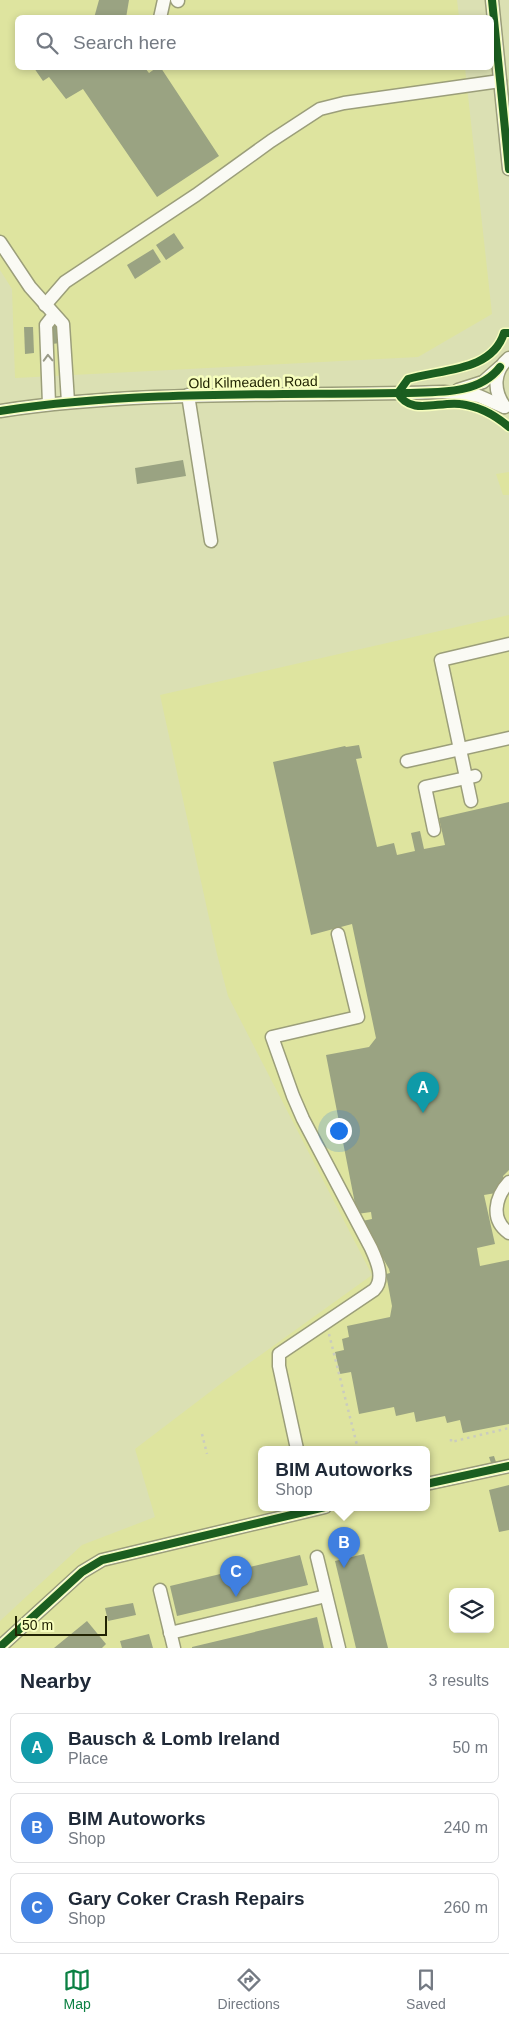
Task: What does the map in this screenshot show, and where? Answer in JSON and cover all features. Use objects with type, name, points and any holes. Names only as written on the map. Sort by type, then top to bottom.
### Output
[{"type":"street","points":[[161,15],[164,0]]},
{"type":"street","points":[[492,0],[493,15]]},
{"type":"street","points":[[494,20],[509,169]]},
{"type":"street","points":[[44,304],[65,282],[196,195],[271,141],[320,109],[335,104],[500,81]]},
{"type":"street","points":[[0,242],[30,287],[63,324],[68,402]]},
{"type":"street","points":[[49,404],[46,325],[54,314]]},
{"type":"street","points":[[506,361],[498,374],[496,388],[507,409]]},
{"type":"street","name":"Old Kilmeaden Road","points":[[444,392],[467,388],[483,382],[506,361]]},
{"type":"street","name":"Old Kilmeaden Road","points":[[0,410],[68,402],[188,395],[444,392],[474,395],[507,409]]},
{"type":"street","points":[[188,395],[211,541]]},
{"type":"street","points":[[471,800],[471,776],[460,749],[441,660],[509,644]]},
{"type":"street","points":[[408,761],[509,738]]},
{"type":"street","points":[[434,830],[425,787],[471,776]]},
{"type":"street","points":[[296,1446],[279,1366],[279,1355],[283,1350],[376,1288],[380,1279],[379,1270],[368,1241],[297,1106],[272,1037],[358,1017],[338,934]]},
{"type":"street","points":[[509,1182],[497,1198],[495,1213],[501,1228],[509,1233]]},
{"type":"street","points":[[430,1483],[509,1466]]},
{"type":"street","points":[[0,1647],[82,1572],[102,1560],[299,1511]]},
{"type":"street","points":[[317,1557],[338,1648]]},
{"type":"street","points":[[160,1590],[174,1648]]},
{"type":"street","points":[[170,1634],[326,1596]]},
{"type":"path","points":[[326,1321],[357,1446]]},
{"type":"path","points":[[451,1439],[451,1442],[509,1428]]},
{"type":"path","points":[[202,1434],[207,1454]]},
{"type":"shaded area","points":[[0,0],[457,0],[459,15],[15,15],[15,70],[465,70],[492,314],[418,357],[15,378],[12,289],[0,270]]},
{"type":"shaded area","points":[[509,472],[509,495],[503,495],[496,474]]},
{"type":"shaded area","points":[[509,615],[509,1648],[0,1648],[0,1621],[82,1545],[155,1517],[135,1449],[227,1379],[372,1275],[228,996],[160,695]]},
{"type":"building","points":[[99,0],[129,0],[126,15],[95,15]]},
{"type":"building","points":[[35,70],[147,70],[149,73],[153,70],[162,70],[219,156],[157,197],[83,89],[66,99],[49,77],[43,81]]},
{"type":"building","points":[[174,233],[184,248],[166,260],[156,245]]},
{"type":"building","points":[[153,249],[161,262],[135,279],[127,265]]},
{"type":"building","points":[[59,324],[60,343],[52,344],[51,325]]},
{"type":"building","points":[[24,327],[33,327],[34,353],[25,354]]},
{"type":"building","points":[[183,460],[186,476],[137,484],[135,468]]},
{"type":"building","points":[[359,745],[362,758],[356,759],[377,847],[394,843],[397,855],[415,851],[411,833],[420,831],[424,849],[445,845],[439,818],[509,802],[509,1170],[503,1176],[504,1180],[496,1193],[484,1195],[495,1244],[477,1248],[480,1266],[509,1260],[509,1424],[463,1433],[460,1420],[447,1423],[445,1416],[416,1422],[414,1412],[396,1416],[394,1407],[359,1414],[351,1372],[340,1374],[335,1352],[344,1350],[342,1339],[349,1337],[347,1326],[390,1317],[392,1306],[386,1274],[390,1273],[389,1269],[362,1221],[372,1219],[371,1212],[357,1214],[326,1055],[369,1047],[376,1038],[352,924],[311,935],[273,762],[345,746]]},
{"type":"building","points":[[494,1456],[496,1462],[491,1463],[489,1457]]},
{"type":"building","points":[[509,1485],[509,1530],[499,1532],[489,1490]]},
{"type":"building","points":[[364,1554],[388,1648],[356,1648],[335,1561]]},
{"type":"building","points":[[300,1555],[308,1585],[177,1616],[170,1586]]},
{"type":"building","points":[[133,1603],[136,1615],[108,1621],[105,1608]]},
{"type":"building","points":[[317,1617],[324,1648],[192,1648],[192,1647]]},
{"type":"building","points":[[87,1621],[106,1644],[102,1648],[54,1648]]},
{"type":"building","points":[[149,1634],[153,1648],[122,1648],[120,1641]]},
{"type":"cycle path","points":[[492,0],[494,15]]},
{"type":"cycle path","points":[[494,20],[509,169]]},
{"type":"cycle path","points":[[398,393],[408,379],[464,367],[477,362],[489,355],[498,346],[504,333],[509,333]]},
{"type":"cycle path","points":[[406,393],[444,392],[469,387],[481,383],[500,367]]},
{"type":"cycle path","points":[[398,393],[403,400],[417,406],[460,404],[480,409],[509,427]]},
{"type":"cycle path","points":[[0,411],[99,400],[149,397],[398,393]]},
{"type":"cycle path","points":[[430,1483],[509,1466]]},
{"type":"cycle path","points":[[0,1647],[82,1572],[102,1560],[308,1511]]},
{"type":"place","name":"Bausch & Lomb Ireland","points":[[423,1113]]},
{"type":"place","name":"BIM Autoworks","points":[[344,1568]]},
{"type":"place","name":"Gary Coker Crash Repairs","points":[[236,1597]]}]
